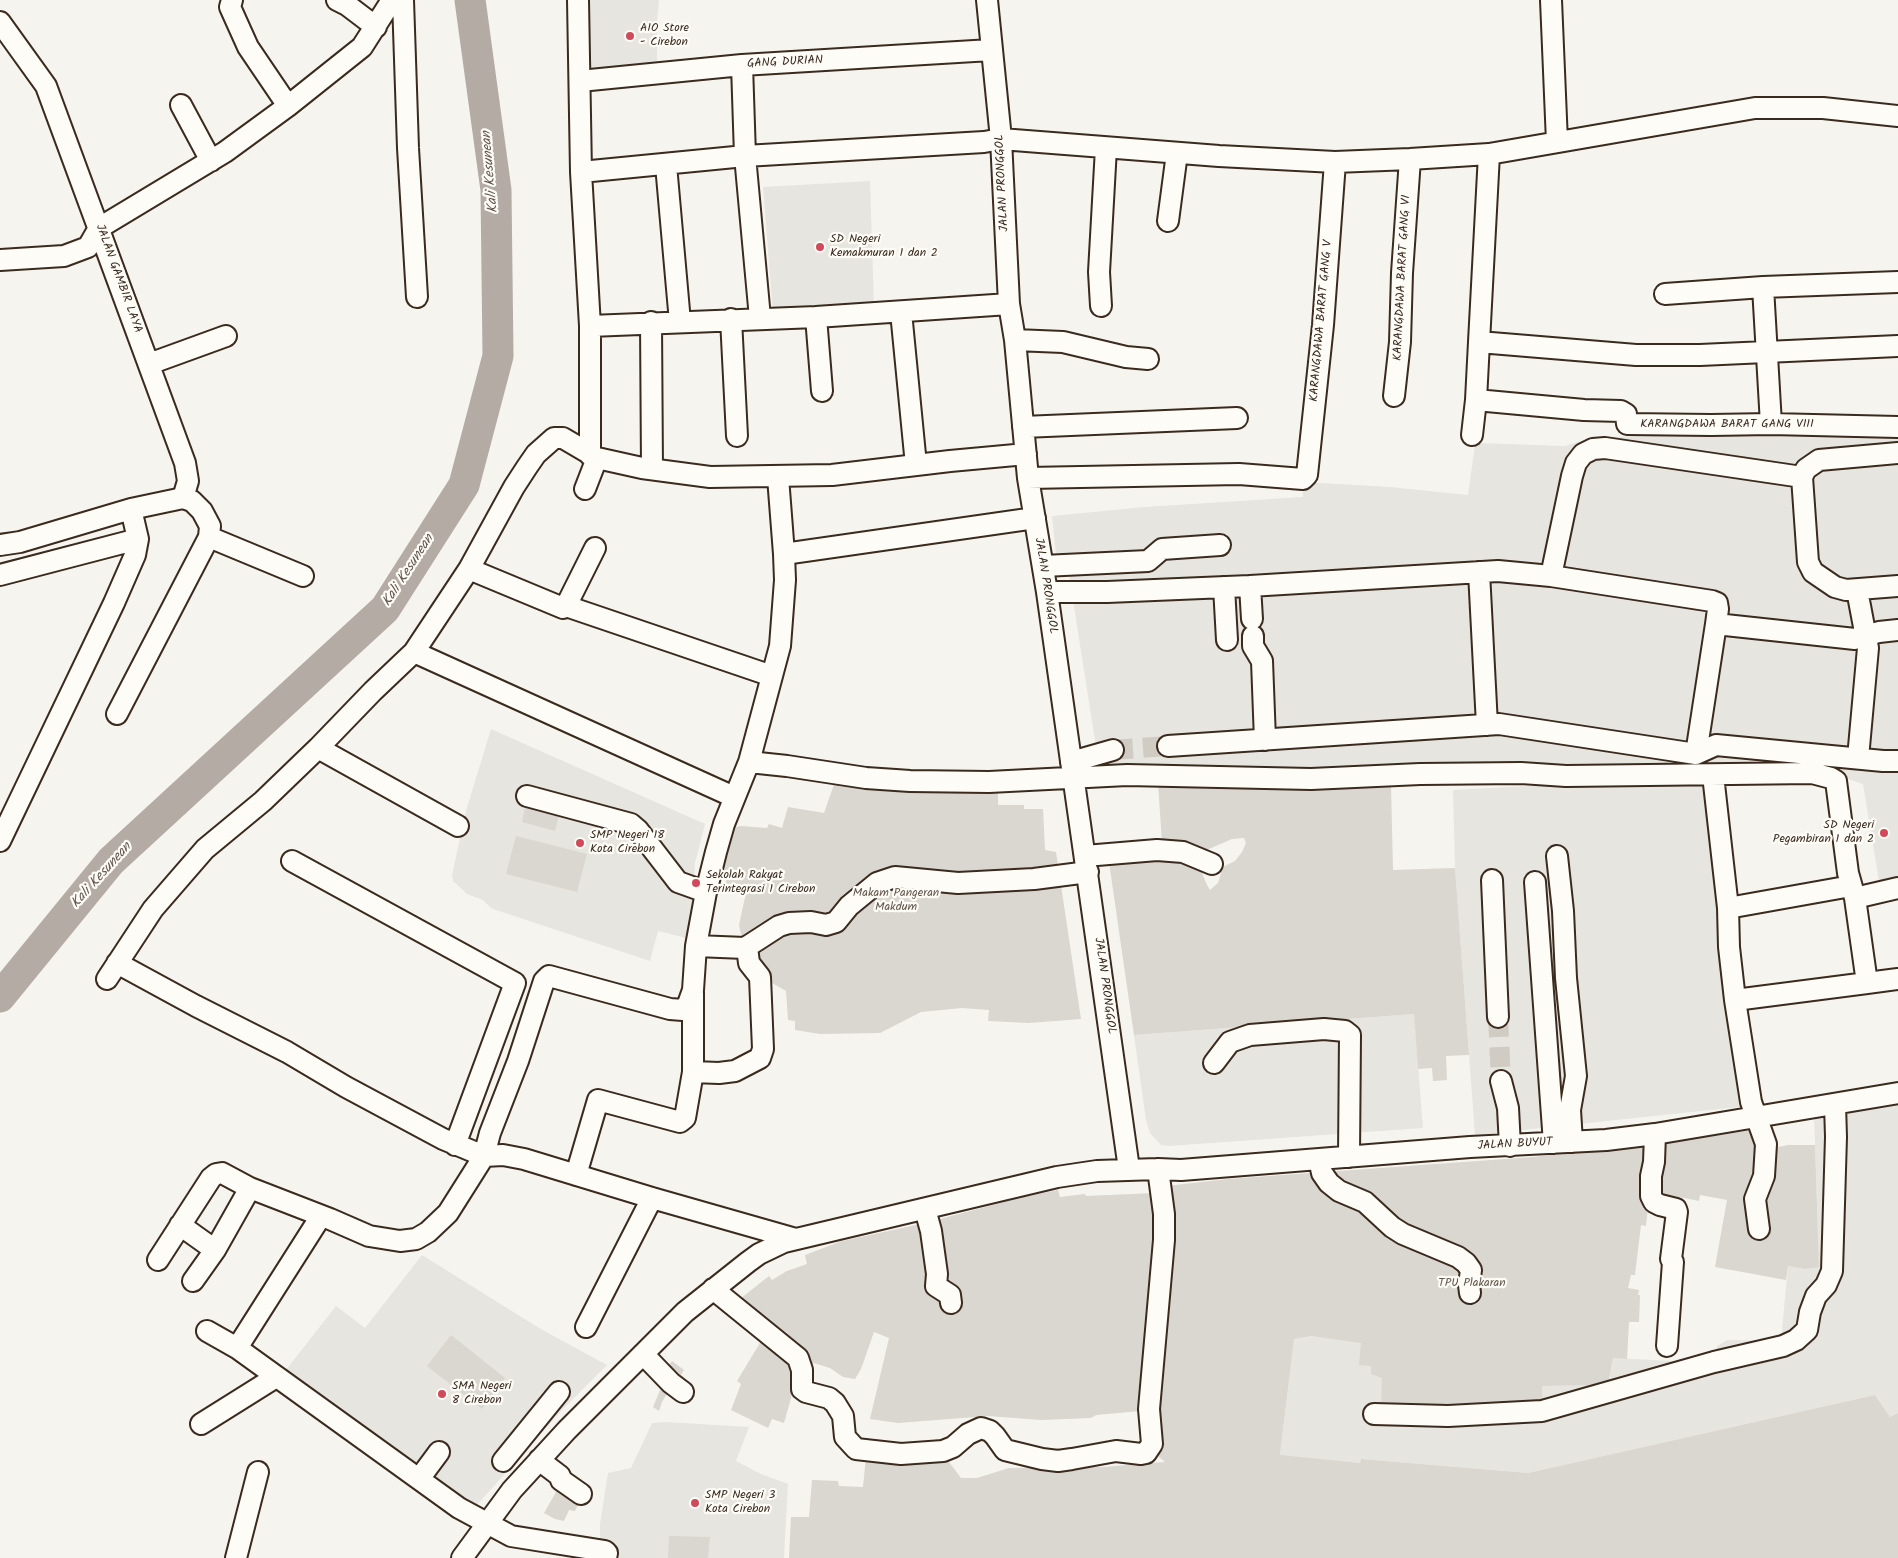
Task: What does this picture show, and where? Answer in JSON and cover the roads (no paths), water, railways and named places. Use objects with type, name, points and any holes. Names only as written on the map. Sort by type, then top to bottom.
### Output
[{"type":"street","points":[[232,0],[230,7],[248,47],[288,106]]},
{"type":"street","points":[[337,0],[347,5],[376,27]]},
{"type":"street","points":[[0,260],[64,256],[88,247],[99,228],[211,161],[288,106],[362,47],[392,0]]},
{"type":"street","points":[[403,0],[408,148],[417,297]]},
{"type":"street","points":[[578,0],[581,172],[590,326],[594,457],[585,489]]},
{"type":"street","points":[[588,0],[589,38]]},
{"type":"street","name":"JALAN PRONGGOL","points":[[987,0],[1001,139],[1009,304],[1015,340],[1028,478],[1047,592],[1129,1169]]},
{"type":"street","points":[[1551,0],[1557,142]]},
{"type":"street","name":"JALAN GAMBIR LAYA","points":[[0,22],[46,86],[185,463],[188,481],[183,498]]},
{"type":"street","name":"GANG DURIAN","points":[[580,81],[742,65],[991,50]]},
{"type":"street","points":[[742,65],[745,156],[760,318]]},
{"type":"street","points":[[181,105],[211,161]]},
{"type":"street","points":[[581,172],[745,156],[984,142],[1001,139],[1177,153],[1335,162],[1410,159],[1489,154],[1755,108],[1823,108],[1898,116]]},
{"type":"street","points":[[1101,306],[1099,272],[1106,148]]},
{"type":"street","points":[[1168,221],[1177,153]]},
{"type":"street","points":[[1472,435],[1476,400],[1489,154]]},
{"type":"street","name":"KARANGDAWA BARAT GANG VI","points":[[1394,396],[1400,342],[1402,273],[1410,159]]},
{"type":"street","name":"KARANGDAWA BARAT GANG V","points":[[1028,478],[1238,474],[1303,479],[1308,471],[1323,325],[1335,162]]},
{"type":"street","points":[[666,165],[680,322]]},
{"type":"street","points":[[1665,294],[1763,287],[1898,282]]},
{"type":"street","points":[[1763,287],[1771,424]]},
{"type":"street","points":[[590,326],[651,322],[816,317],[1009,304]]},
{"type":"street","points":[[901,312],[916,465]]},
{"type":"street","points":[[816,317],[822,391]]},
{"type":"street","points":[[731,320],[737,436]]},
{"type":"street","points":[[651,322],[652,469]]},
{"type":"street","points":[[149,364],[226,336]]},
{"type":"street","points":[[1015,340],[1063,342],[1126,357],[1148,359]]},
{"type":"street","points":[[1479,342],[1636,355],[1898,346]]},
{"type":"street","name":"KARANGDAWA BARAT GANG VIII","points":[[1476,400],[1620,412],[1626,414],[1627,424],[1771,424],[1898,427]]},
{"type":"street","points":[[1023,427],[1237,418]]},
{"type":"street","points":[[796,1239],[524,1159],[503,1155],[484,1156],[455,1145],[346,1087],[287,1052],[196,1006],[112,971],[153,909],[206,849],[263,801],[414,652],[469,569],[514,487],[536,454],[554,438],[563,438],[594,457],[652,469],[710,477],[832,476],[1026,454]]},
{"type":"street","points":[[1551,576],[1572,476],[1583,454],[1592,449],[1605,448],[1802,477]]},
{"type":"street","points":[[1898,453],[1826,458],[1812,464],[1802,477],[1808,562],[1813,572],[1835,587],[1857,590],[1898,586]]},
{"type":"street","points":[[576,1175],[598,1100],[680,1122],[685,1118],[693,1072],[693,990],[696,946],[706,892],[724,824],[749,762],[780,646],[785,580],[778,477]]},
{"type":"street","points":[[0,545],[20,542],[131,509],[183,498],[192,501],[202,511],[210,526],[209,537],[117,714]]},
{"type":"street","points":[[0,841],[135,555],[138,539],[131,509]]},
{"type":"street","points":[[784,554],[1035,518]]},
{"type":"street","points":[[209,537],[303,576]]},
{"type":"street","points":[[0,575],[138,539]]},
{"type":"street","points":[[1043,566],[1148,561],[1162,549],[1220,545]]},
{"type":"street","points":[[566,606],[595,548]]},
{"type":"street","points":[[469,569],[563,608],[566,606],[772,676]]},
{"type":"street","points":[[1479,572],[1488,725]]},
{"type":"street","points":[[1047,592],[1107,592],[1250,586],[1479,572],[1516,572],[1712,601],[1717,604],[1718,609],[1696,754]]},
{"type":"street","points":[[1250,586],[1253,646],[1262,662],[1265,740]]},
{"type":"street","points":[[1224,587],[1227,640]]},
{"type":"street","points":[[1857,590],[1868,648],[1858,758]]},
{"type":"street","points":[[1716,624],[1855,639],[1880,632],[1898,630]]},
{"type":"street","points":[[414,652],[734,797]]},
{"type":"street","points":[[1168,746],[1498,724],[1696,754],[1716,745],[1898,761]]},
{"type":"street","points":[[318,748],[458,826]]},
{"type":"street","points":[[1072,770],[1113,750]]},
{"type":"street","points":[[749,762],[910,782],[989,782],[1072,770],[1127,775],[1311,778],[1420,774],[1521,773],[1566,776],[1812,773],[1831,778],[1836,782],[1848,873],[1853,892],[1868,983]]},
{"type":"street","points":[[1713,775],[1728,908],[1729,947],[1735,1000],[1751,1102],[1766,1144],[1764,1176],[1755,1199],[1759,1229]]},
{"type":"street","points":[[527,796],[631,824],[638,830],[678,882],[706,892]]},
{"type":"street","points":[[696,946],[739,949],[748,946],[779,926],[789,923],[811,922],[826,925],[836,922],[866,891],[877,884],[895,877],[958,883],[1034,879],[1086,864],[1157,850],[1183,852],[1212,864]]},
{"type":"street","points":[[1557,856],[1563,911],[1566,978],[1576,1076],[1563,1143]]},
{"type":"street","points":[[292,861],[515,983],[455,1145]]},
{"type":"street","points":[[1492,880],[1498,1017]]},
{"type":"street","points":[[1535,882],[1563,1143]]},
{"type":"street","points":[[1728,908],[1898,888]]},
{"type":"street","points":[[693,1072],[720,1073],[735,1071],[760,1058],[763,1049],[760,977],[749,963],[748,946]]},
{"type":"street","points":[[158,1260],[211,1178],[216,1174],[222,1173],[250,1188],[369,1236],[400,1241],[416,1239],[428,1232],[448,1213],[484,1156],[490,1133],[518,1061],[544,981],[547,978],[550,976],[670,1009],[683,1010],[688,1004],[693,990]]},
{"type":"street","points":[[1735,1000],[1898,979]]},
{"type":"street","points":[[1214,1063],[1230,1042],[1250,1035],[1324,1029],[1345,1031],[1350,1035],[1349,1157]]},
{"type":"street","points":[[1501,1081],[1508,1108],[1510,1146]]},
{"type":"street","name":"JALAN BUYUT","points":[[462,1558],[512,1490],[539,1460],[685,1312],[759,1254],[772,1247],[796,1239],[1057,1177],[1096,1170],[1181,1170],[1563,1143],[1655,1134],[1898,1093]]},
{"type":"street","points":[[1374,1414],[1448,1416],[1542,1411],[1714,1362],[1783,1346],[1796,1340],[1807,1330],[1810,1312],[1816,1296],[1826,1285],[1832,1271],[1836,1137],[1835,1104]]},
{"type":"street","points":[[1655,1134],[1651,1196],[1654,1202],[1677,1210],[1671,1259],[1673,1262],[1667,1346]]},
{"type":"street","points":[[1319,1159],[1322,1173],[1329,1183],[1339,1190],[1365,1202],[1402,1234],[1458,1257],[1466,1263],[1471,1270],[1470,1293]]},
{"type":"street","points":[[713,1290],[798,1358],[802,1370],[802,1389],[806,1392],[829,1398],[835,1403],[844,1416],[845,1437],[856,1448],[902,1454],[943,1452],[953,1447],[968,1434],[981,1428],[990,1431],[1005,1450],[1042,1459],[1072,1459],[1116,1451],[1141,1454],[1146,1452],[1152,1444],[1149,1409],[1164,1240],[1164,1214],[1158,1169]]},
{"type":"street","points":[[193,1281],[215,1250],[250,1188]]},
{"type":"street","points":[[586,1327],[652,1198]]},
{"type":"street","points":[[925,1208],[931,1231],[937,1274],[936,1286],[950,1295],[951,1302]]},
{"type":"street","points":[[237,1348],[321,1216]]},
{"type":"street","points":[[180,1225],[215,1250]]},
{"type":"street","points":[[207,1331],[237,1348],[459,1508],[511,1536],[605,1551],[607,1553],[606,1558]]},
{"type":"street","points":[[643,1354],[682,1392]]},
{"type":"street","points":[[201,1424],[276,1377]]},
{"type":"street","points":[[503,1460],[559,1392]]},
{"type":"street","points":[[544,1410],[567,1430]]},
{"type":"street","points":[[420,1480],[439,1452]]},
{"type":"street","points":[[539,1460],[560,1476],[561,1480],[581,1494]]},
{"type":"street","points":[[236,1558],[258,1472]]},
{"type":"waterway","name":"Kali Kesunean","points":[[0,997],[111,861],[385,609],[464,485],[498,356],[496,190],[470,0]]},
{"type":"tunnel","points":[[1113,750],[1168,746]]},
{"type":"tunnel","points":[[1498,1017],[1501,1081]]},
{"type":"place","name":"AIO Store - Cirebon","points":[[630,36]]},
{"type":"place","name":"SD Negeri Kemakmuran 1 dan 2","points":[[820,247]]},
{"type":"place","name":"SD Negeri Pegambiran 1 dan 2","points":[[1884,833]]},
{"type":"place","name":"SMP Negeri 18 Kota Cirebon","points":[[580,843]]},
{"type":"place","name":"Sekolah Rakyat Terintegrasi 1 Cirebon","points":[[696,883]]},
{"type":"place","name":"SMA Negeri 8 Cirebon","points":[[442,1394]]},
{"type":"place","name":"SMP Negeri 3 Kota Cirebon","points":[[695,1503]]},
{"type":"park label","name":"Makam Pangeran Makdum","points":[[896,901]]},
{"type":"park label","name":"TPU Plakaran","points":[[1472,1284]]}]
